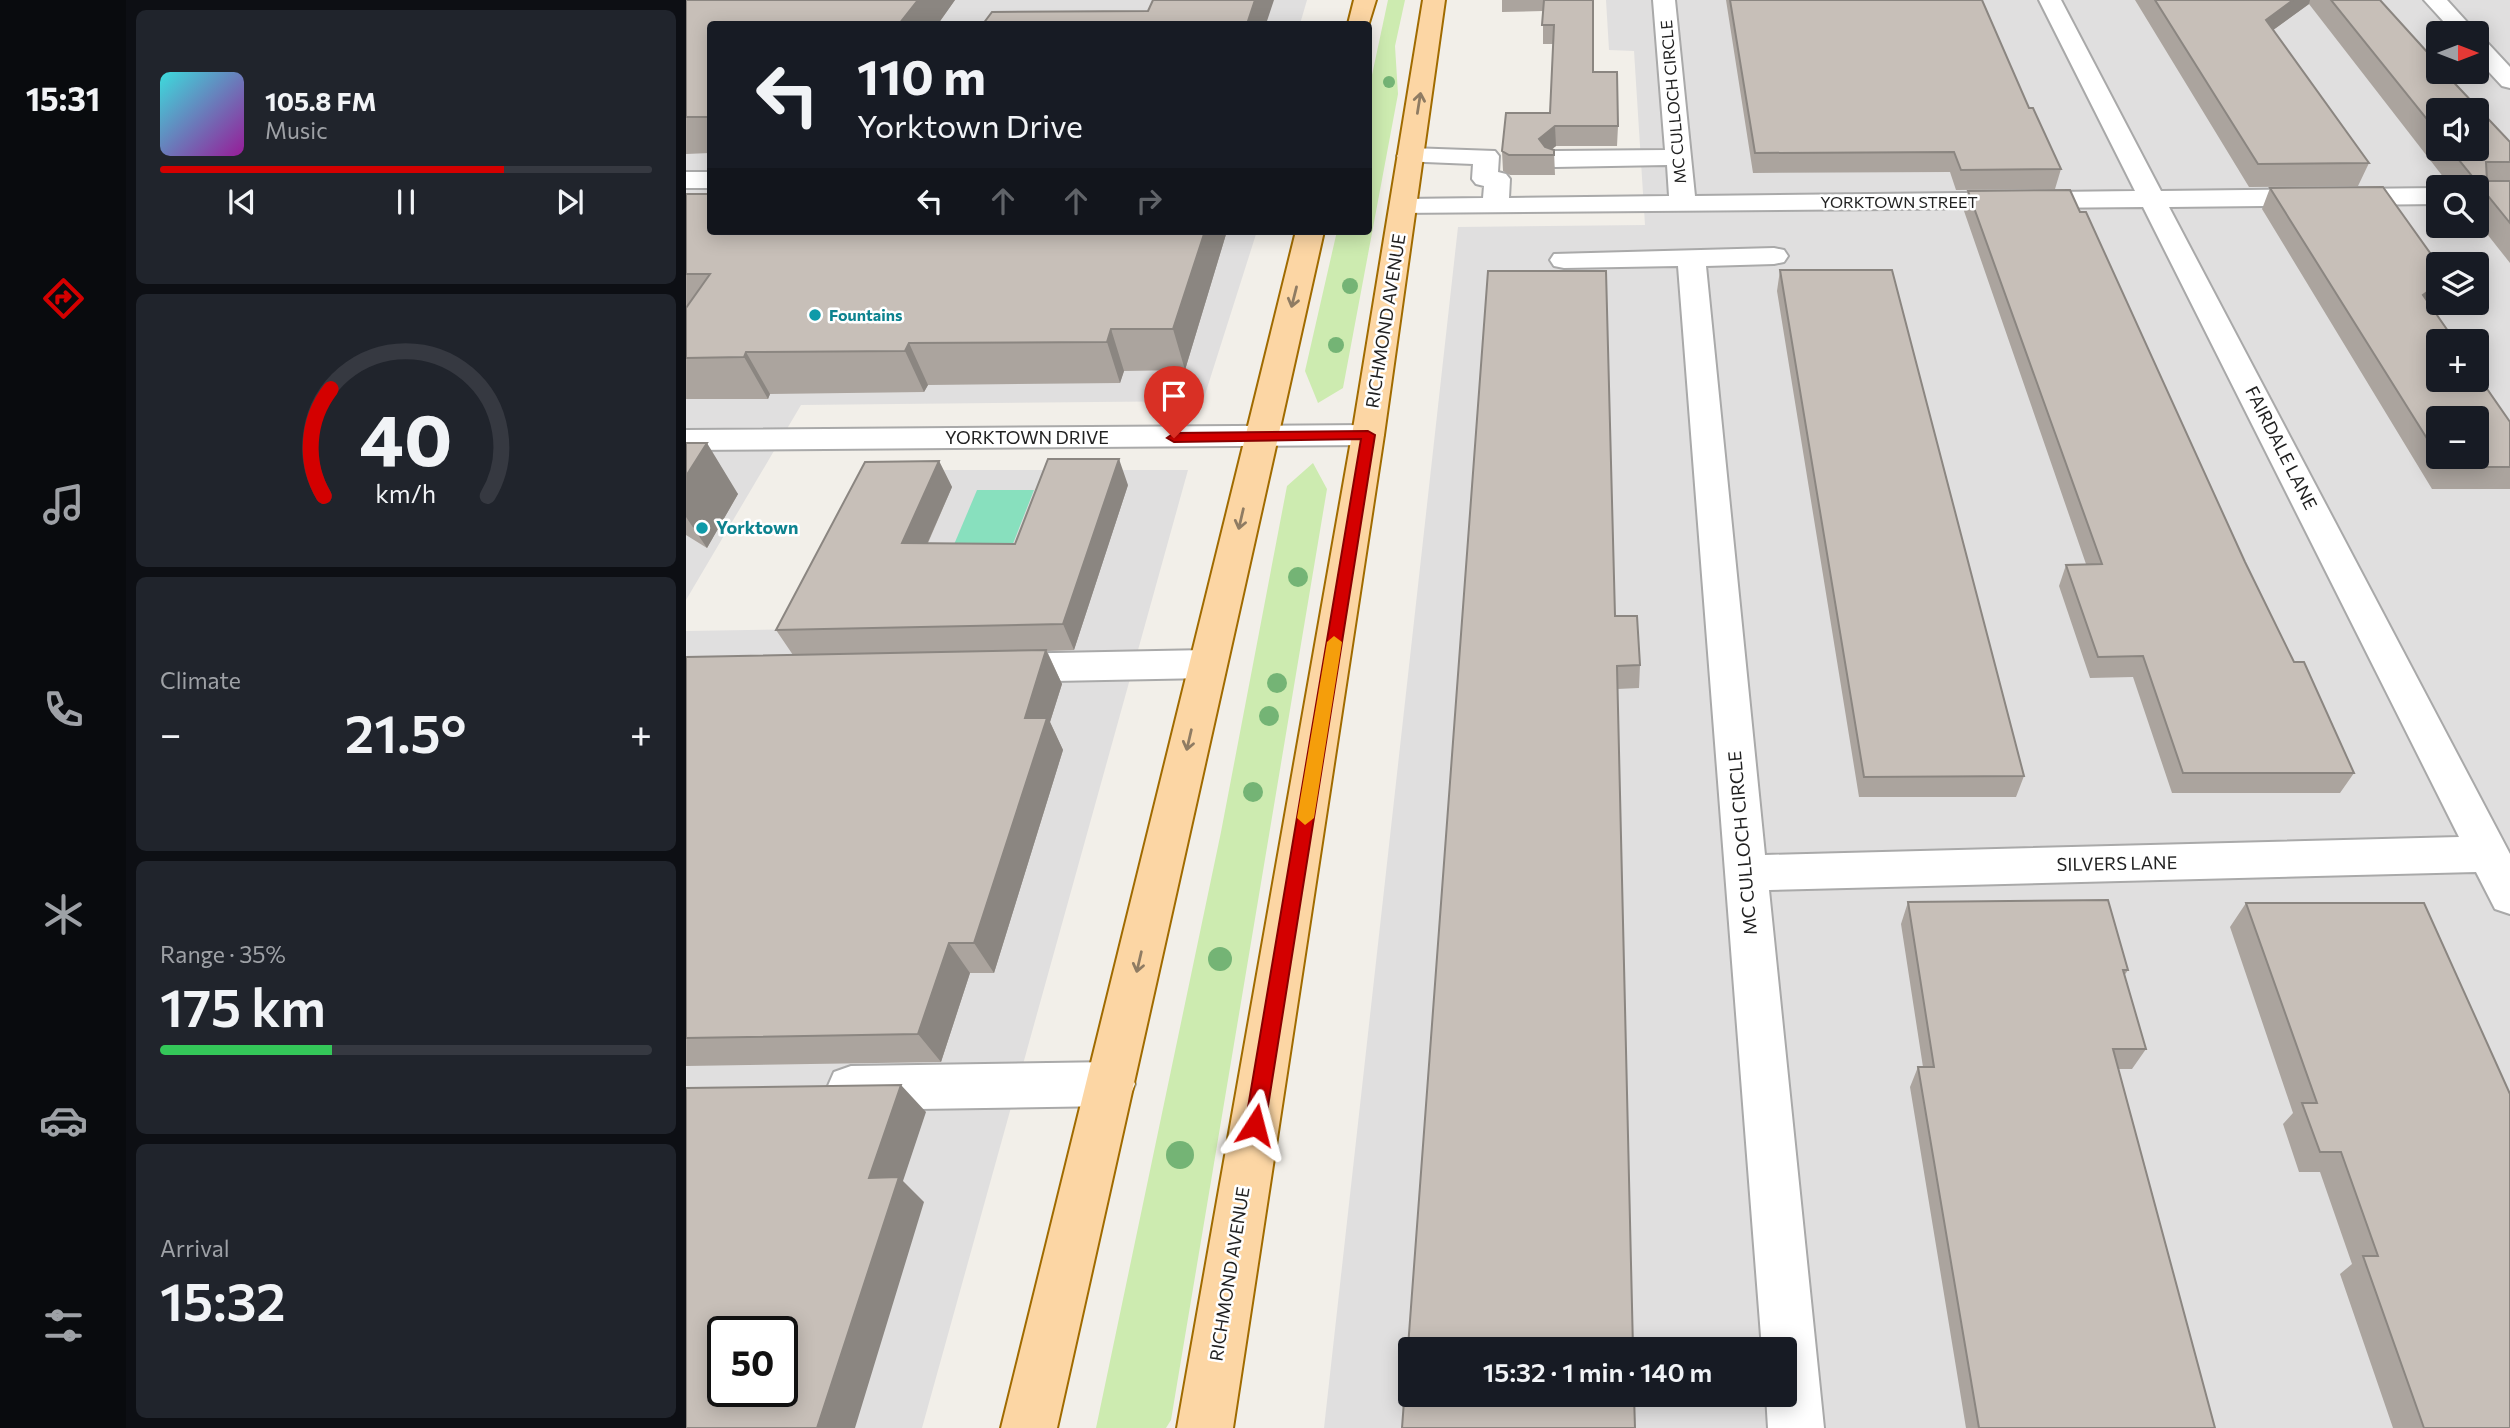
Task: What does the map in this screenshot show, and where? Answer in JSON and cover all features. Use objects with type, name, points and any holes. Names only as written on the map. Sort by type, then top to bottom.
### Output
[{"type":"main road","points":[[1360,21],[1365,0]]},
{"type":"main road","name":"RICHMOND AVENUE","points":[[1205,1428],[1368,435],[1434,0]]},
{"type":"main road","points":[[1029,1428],[1309,235]]},
{"type":"street","name":"MC CULLOCH CIRCLE","points":[[1664,0],[1683,204]]},
{"type":"street","name":"FAIRDALE LANE","points":[[2050,0],[2510,896]]},
{"type":"street","points":[[2435,0],[2455,21]]},
{"type":"street","points":[[2489,58],[2510,81]]},
{"type":"street","points":[[1410,156],[1486,156],[1496,166],[1532,179],[1567,178],[1561,158],[1679,157]]},
{"type":"street","points":[[1496,166],[1496,206]]},
{"type":"street","points":[[686,180],[707,180]]},
{"type":"street","name":"YORKTOWN STREET","points":[[1403,207],[2426,196]]},
{"type":"street","points":[[1564,260],[1774,256]]},
{"type":"street","name":"MC CULLOCH CIRCLE","points":[[1691,258],[1796,1428]]},
{"type":"street","name":"YORKTOWN DRIVE","points":[[686,440],[1368,435]]},
{"type":"street","points":[[962,669],[1207,664]]},
{"type":"street","name":"SILVERS LANE","points":[[1745,873],[2488,854]]},
{"type":"street","points":[[809,1089],[1111,1084]]},
{"type":"shaded area","points":[[686,0],[1307,0],[1301,21],[707,21],[707,235],[1256,235],[1203,401],[801,405],[686,600]]},
{"type":"shaded area","points":[[1606,0],[2510,0],[2510,1428],[1324,1428],[1458,227],[1645,225],[1634,51],[1609,50]]},
{"type":"shaded area","points":[[888,470],[1188,470],[922,1428],[686,1428],[686,631],[805,629]]},
{"type":"green space","points":[[1388,0],[1405,0],[1395,46],[1398,94],[1372,233],[1372,75]]},
{"type":"green space","points":[[1336,235],[1372,235],[1343,388],[1318,403],[1305,371]]},
{"type":"green space","points":[[1313,463],[1327,489],[1171,1420],[1166,1428],[1096,1428],[1221,832],[1287,486]]},
{"type":"green space","points":[[977,490],[1034,490],[1009,554],[950,554]]},
{"type":"building","points":[[686,0],[918,0],[901,21],[707,21],[707,117],[686,117]]},
{"type":"building","points":[[1153,0],[1255,0],[1248,21],[985,21],[992,12],[1148,11]]},
{"type":"building","points":[[1544,0],[1593,0],[1593,72],[1617,72],[1618,126],[1555,126],[1539,139],[1545,147],[1554,150],[1554,155],[1509,155],[1502,151],[1506,113],[1550,113],[1554,25],[1542,25]]},
{"type":"building","points":[[1730,0],[1982,0],[2029,108],[2033,108],[2061,169],[1961,170],[1954,152],[1755,153]]},
{"type":"building","points":[[2155,0],[2293,0],[2266,20],[2369,163],[2258,164]]},
{"type":"building","points":[[2331,0],[2380,0],[2426,51],[2426,84],[2455,84],[2469,98],[2426,98],[2426,118]]},
{"type":"building","points":[[2489,120],[2510,142],[2510,162],[2486,162],[2487,175],[2471,175],[2460,161],[2489,161]]},
{"type":"building","points":[[2489,181],[2510,181],[2510,223],[2489,197]]},
{"type":"building","points":[[2383,187],[2429,252],[2426,252],[2426,293],[2423,295],[2426,299],[2426,315],[2437,315],[2447,329],[2426,329],[2426,392],[2489,392],[2510,422],[2510,467],[2489,467],[2489,406],[2426,406],[2426,437],[2270,188]]},
{"type":"building","points":[[2070,190],[2080,212],[2086,212],[2245,562],[2294,662],[2304,662],[2354,773],[2183,773],[2143,656],[2098,657],[2066,565],[2102,564],[1968,191]]},
{"type":"building","points":[[686,194],[707,194],[707,235],[1204,235],[1173,329],[1111,329],[1107,342],[909,343],[905,351],[746,352],[744,357],[686,358],[686,308],[710,274],[686,274]]},
{"type":"building","points":[[1780,270],[1892,270],[2024,776],[1864,777]]},
{"type":"building","points":[[1488,271],[1606,271],[1615,616],[1637,616],[1640,665],[1617,666],[1633,1337],[1409,1337]]},
{"type":"building","points":[[686,443],[707,443],[686,476]]},
{"type":"building","points":[[1048,459],[1119,459],[1063,624],[776,630],[865,462],[939,461],[902,543],[1015,544]]},
{"type":"building","points":[[1046,650],[1025,718],[1047,718],[974,943],[949,943],[918,1034],[686,1038],[686,657]]},
{"type":"building","points":[[2108,900],[2128,970],[2123,970],[2146,1049],[2113,1049],[2215,1428],[1979,1428],[1918,1067],[1934,1067],[1908,902]]},
{"type":"building","points":[[2246,903],[2424,903],[2510,1094],[2510,1428],[2424,1428],[2363,1256],[2378,1256],[2341,1152],[2320,1152],[2302,1103],[2317,1103]]},
{"type":"building","points":[[901,1085],[869,1178],[899,1177],[817,1428],[686,1428],[686,1088]]},
{"type":"building","points":[[1404,1407],[1634,1407],[1635,1428],[1402,1428]]},
{"type":"slow traffic","points":[[1305,818],[1334,642]]},
{"type":"place","name":"Fountains","points":[[815,315]]},
{"type":"place","name":"Yorktown","points":[[702,528]]},
{"type":"route","points":[[1174,438],[1368,435],[1255,1125]]}]
